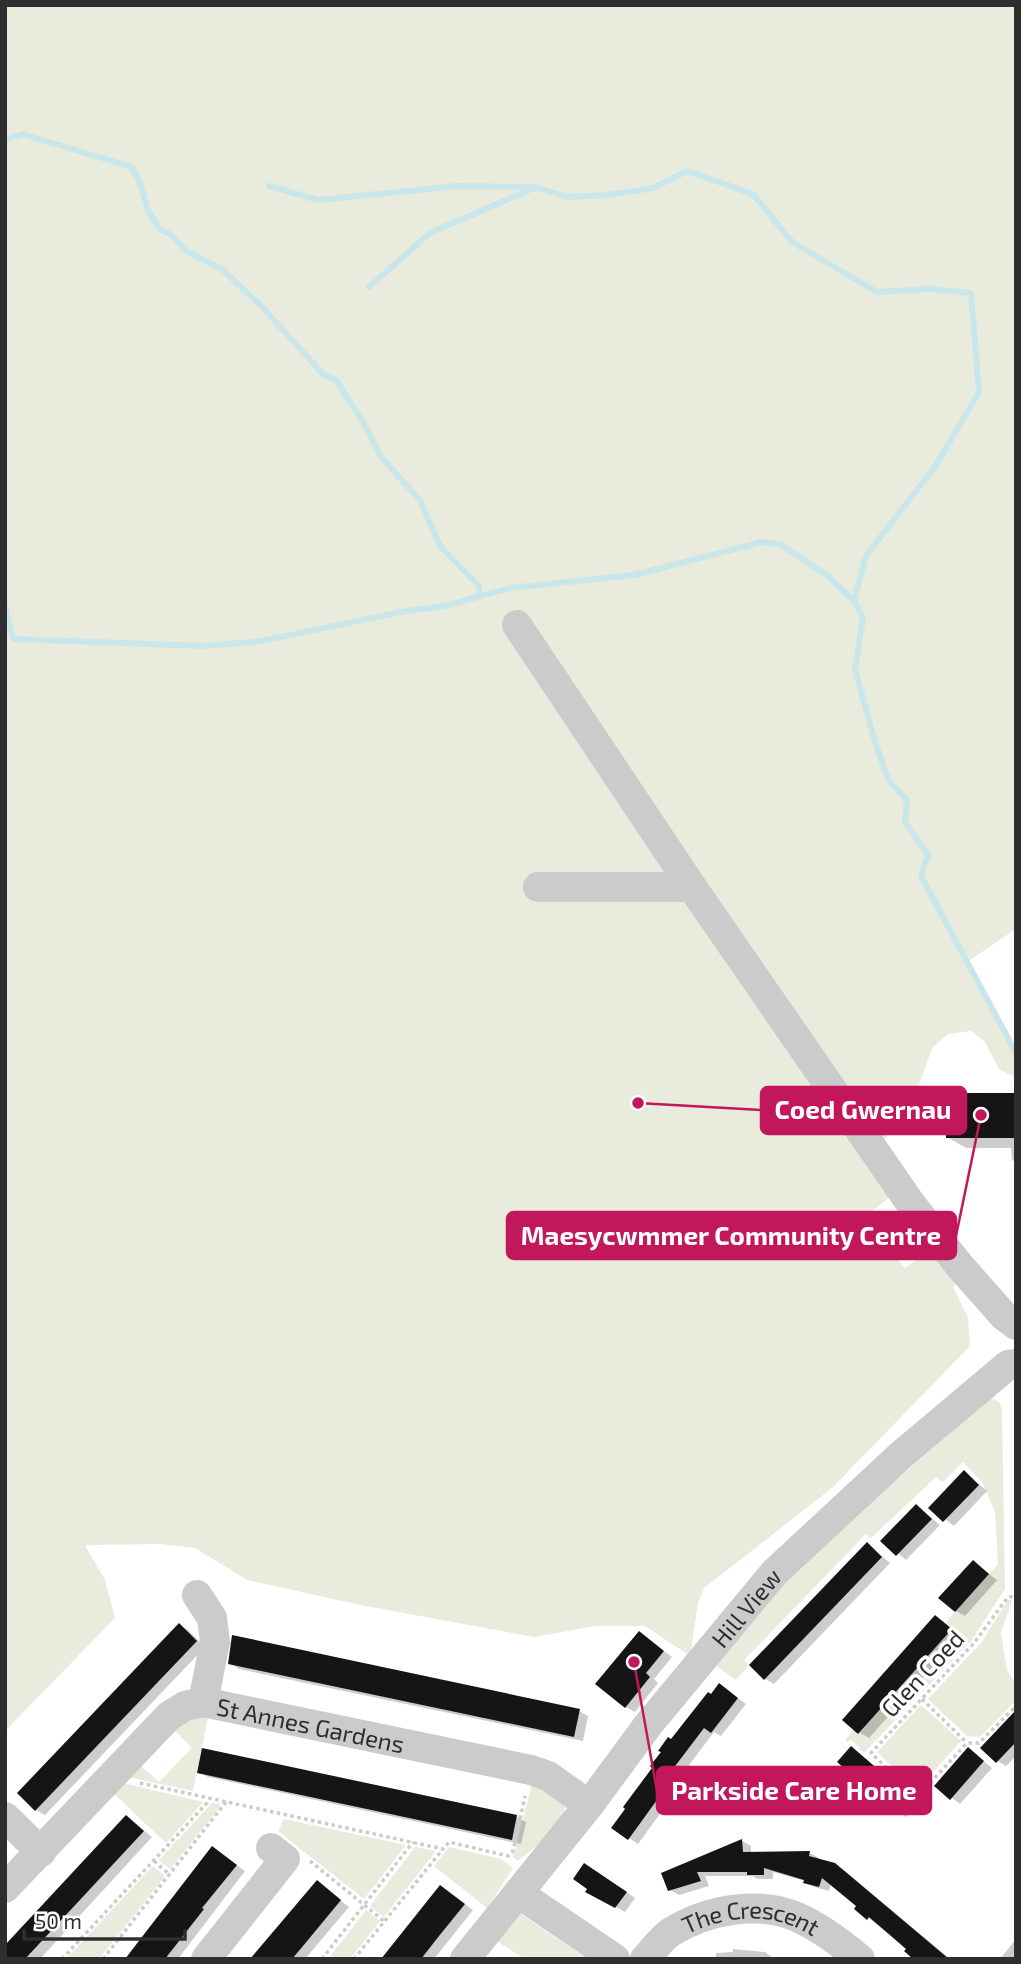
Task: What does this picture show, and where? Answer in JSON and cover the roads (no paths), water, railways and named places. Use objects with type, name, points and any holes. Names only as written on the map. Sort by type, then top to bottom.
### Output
[{"type":"street","points":[[517,625],[692,887],[911,1203],[959,1265],[1004,1316],[1016,1325]]},
{"type":"street","points":[[538,887],[692,887]]},
{"type":"street","name":"Hill View","points":[[466,1959],[649,1725],[774,1573],[900,1456],[1009,1365],[1016,1364]]},
{"type":"street","points":[[197,1595],[212,1618],[215,1642],[203,1702]]},
{"type":"street","name":"St Annes Gardens","points":[[5,1888],[169,1716],[185,1706],[203,1702],[531,1770],[548,1776],[589,1805]]},
{"type":"street","points":[[5,1816],[41,1852]]},
{"type":"street","points":[[206,1959],[285,1859],[274,1835]]},
{"type":"street","points":[[518,1893],[615,1959]]},
{"type":"street","name":"The Crescent","points":[[645,1959],[670,1933],[734,1908],[770,1910],[796,1916],[838,1941],[860,1959]]},
{"type":"waterway","points":[[5,140],[22,134],[132,167],[148,211],[160,229],[171,235],[186,251],[223,270],[263,308],[323,374],[336,380],[366,427],[380,456],[420,500],[440,546],[479,586],[479,595]]},
{"type":"waterway","points":[[269,186],[318,200],[457,186],[536,187],[567,197],[608,195],[653,188],[687,171],[753,194],[792,242],[877,292],[932,289],[971,293],[979,392],[936,465],[866,556],[854,601]]},
{"type":"waterway","points":[[369,287],[430,233],[534,188]]},
{"type":"waterway","points":[[5,606],[13,639],[203,646],[262,641],[400,612],[445,606],[510,588],[634,575],[762,542],[781,545],[829,577],[854,601],[863,618],[855,669],[889,781],[907,800],[905,822],[928,855],[921,876],[1016,1053]]},
{"type":"place","name":"Coed Gwernau","points":[[638,1103]]},
{"type":"place","name":"Maesycwmmer Community Centre","points":[[981,1115]]},
{"type":"place","name":"Parkside Care Home","points":[[634,1662]]}]
